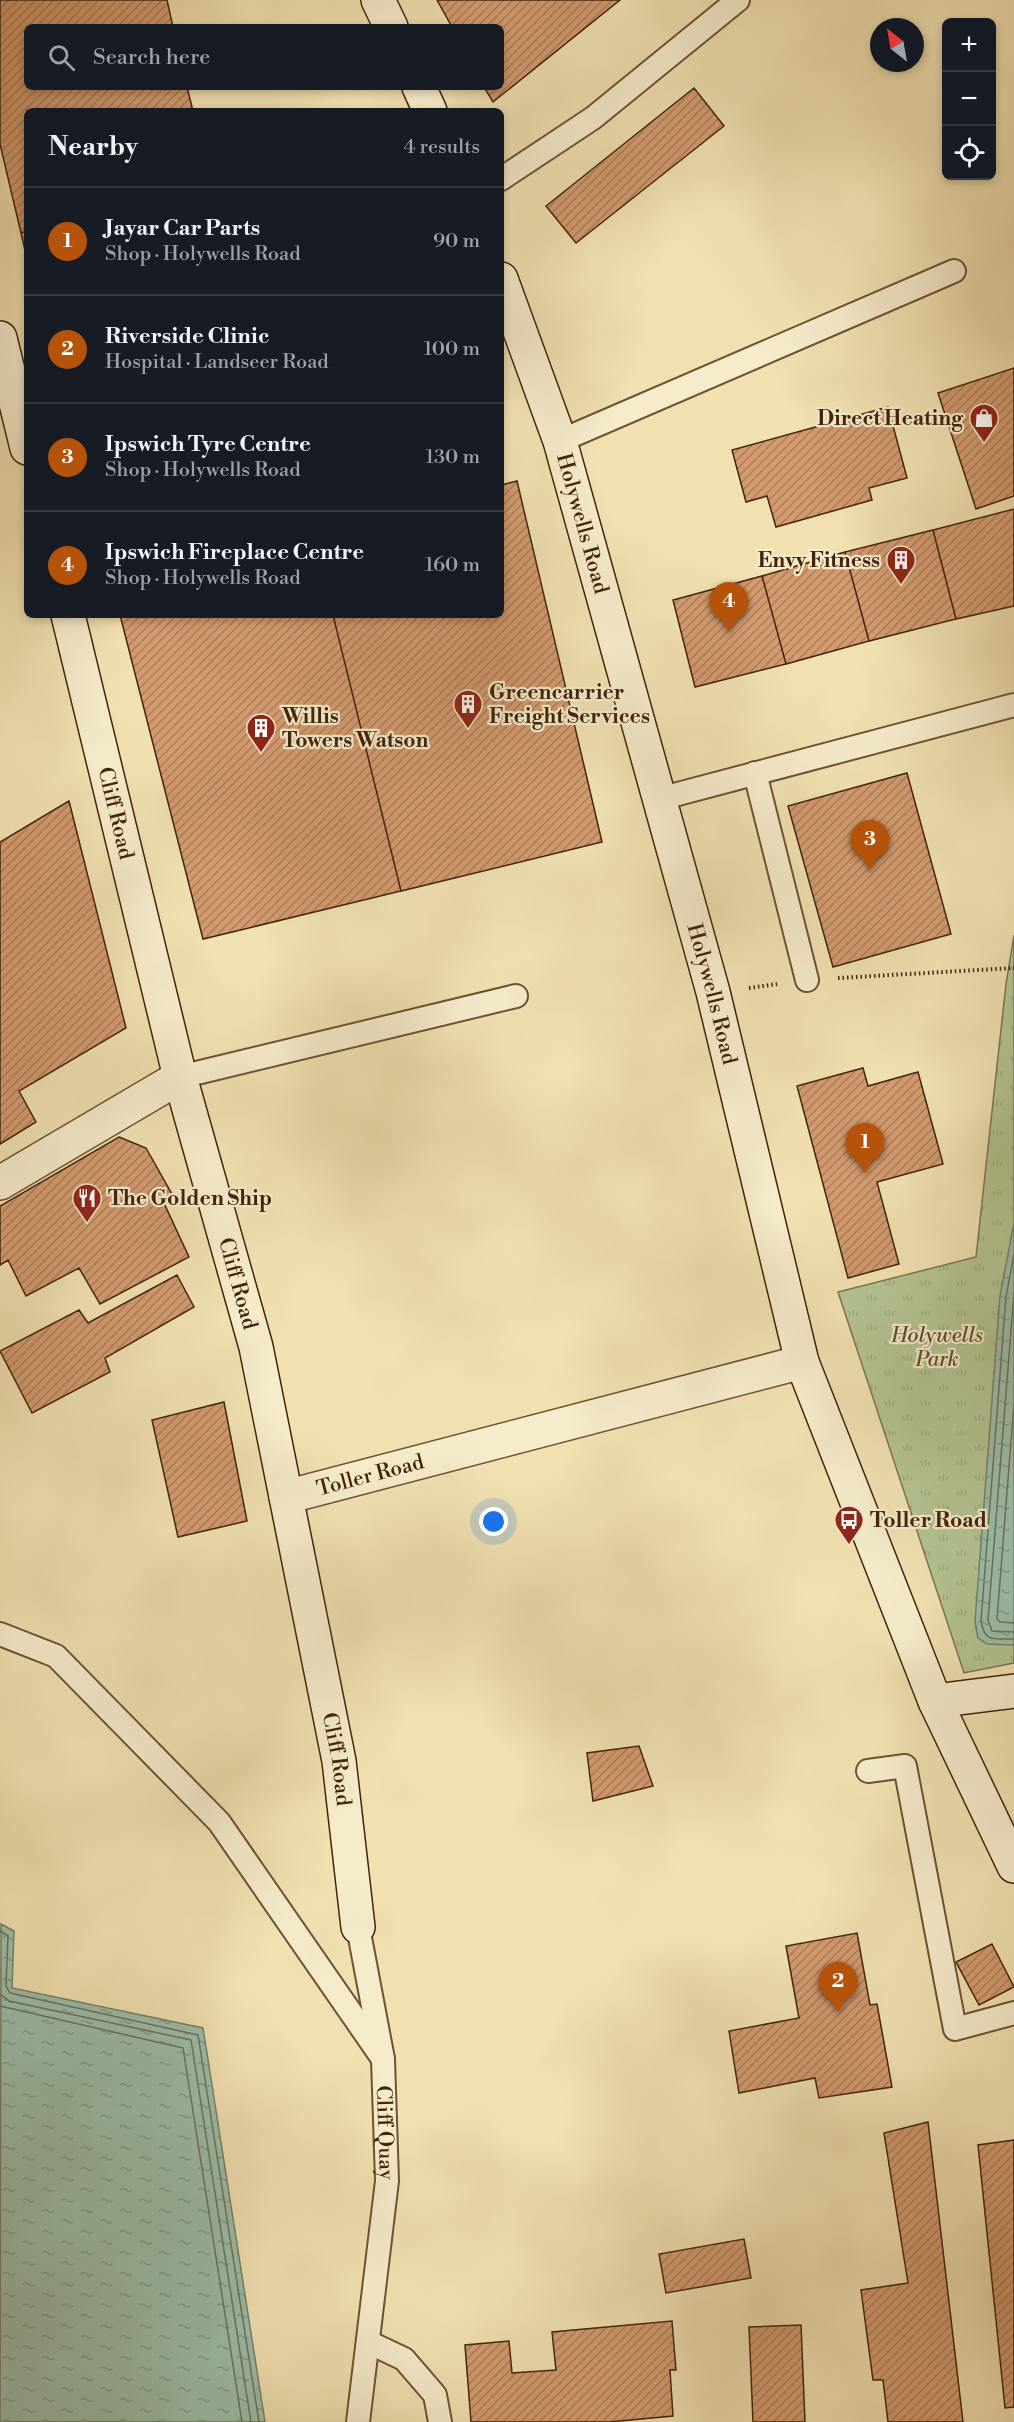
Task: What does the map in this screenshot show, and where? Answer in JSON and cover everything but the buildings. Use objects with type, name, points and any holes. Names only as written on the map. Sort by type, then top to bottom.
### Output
[{"type":"street","points":[[378,0],[390,24]]},
{"type":"street","points":[[420,90],[429,108]]},
{"type":"street","name":"Holywells Road","points":[[504,287],[560,441],[713,992],[802,1362],[935,1701],[1014,1866]]},
{"type":"street","points":[[0,338],[24,436]]},
{"type":"street","name":"Cliff Road","points":[[69,618],[180,1077],[256,1347],[339,1761],[358,1927]]},
{"type":"street","points":[[0,1183],[180,1077]]},
{"type":"street","name":"Toller Road","points":[[286,1497],[802,1362]]},
{"type":"street","points":[[935,1701],[1014,1691]]},
{"type":"lane","points":[[504,177],[593,118],[738,0]]},
{"type":"lane","points":[[560,441],[954,271]]},
{"type":"lane","points":[[659,799],[1014,705]]},
{"type":"lane","points":[[755,773],[807,980]]},
{"type":"lane","points":[[180,1077],[516,996]]},
{"type":"lane","points":[[0,1634],[56,1656],[219,1821],[383,2059]]},
{"type":"lane","points":[[868,1771],[906,1766],[955,2030],[1014,2013]]},
{"type":"lane","name":"Cliff Quay","points":[[358,1927],[383,2059],[387,2181],[358,2422]]},
{"type":"lane","points":[[368,2342],[404,2359],[435,2395],[440,2422]]},
{"type":"path","points":[[713,992],[807,980],[1014,968]]},
{"type":"green space","name":"Holywells Park","points":[[1014,935],[1014,1663],[964,1673],[838,1292],[976,1257],[1006,984]]},
{"type":"water","points":[[1014,1223],[1014,1645],[987,1644],[978,1638],[975,1621],[1000,1296]]},
{"type":"water","points":[[1,1924],[14,1931],[12,1988],[203,2028],[265,2422],[0,2422]]},
{"type":"place","name":"Direct Heating","points":[[984,444]]},
{"type":"place","name":"Envy Fitness","points":[[901,586]]},
{"type":"place","name":"Ipswich Fireplace Centre","points":[[729,632]]},
{"type":"place","name":"Greencarrier Freight Services","points":[[468,730]]},
{"type":"place","name":"Willis Towers Watson","points":[[261,754]]},
{"type":"place","name":"Ipswich Tyre Centre","points":[[870,870]]},
{"type":"place","name":"Jayar Car Parts","points":[[865,1173]]},
{"type":"place","name":"The Golden Ship","points":[[87,1224]]},
{"type":"place","name":"Toller Road","points":[[849,1546]]},
{"type":"place","name":"Riverside Clinic","points":[[838,2012]]}]
